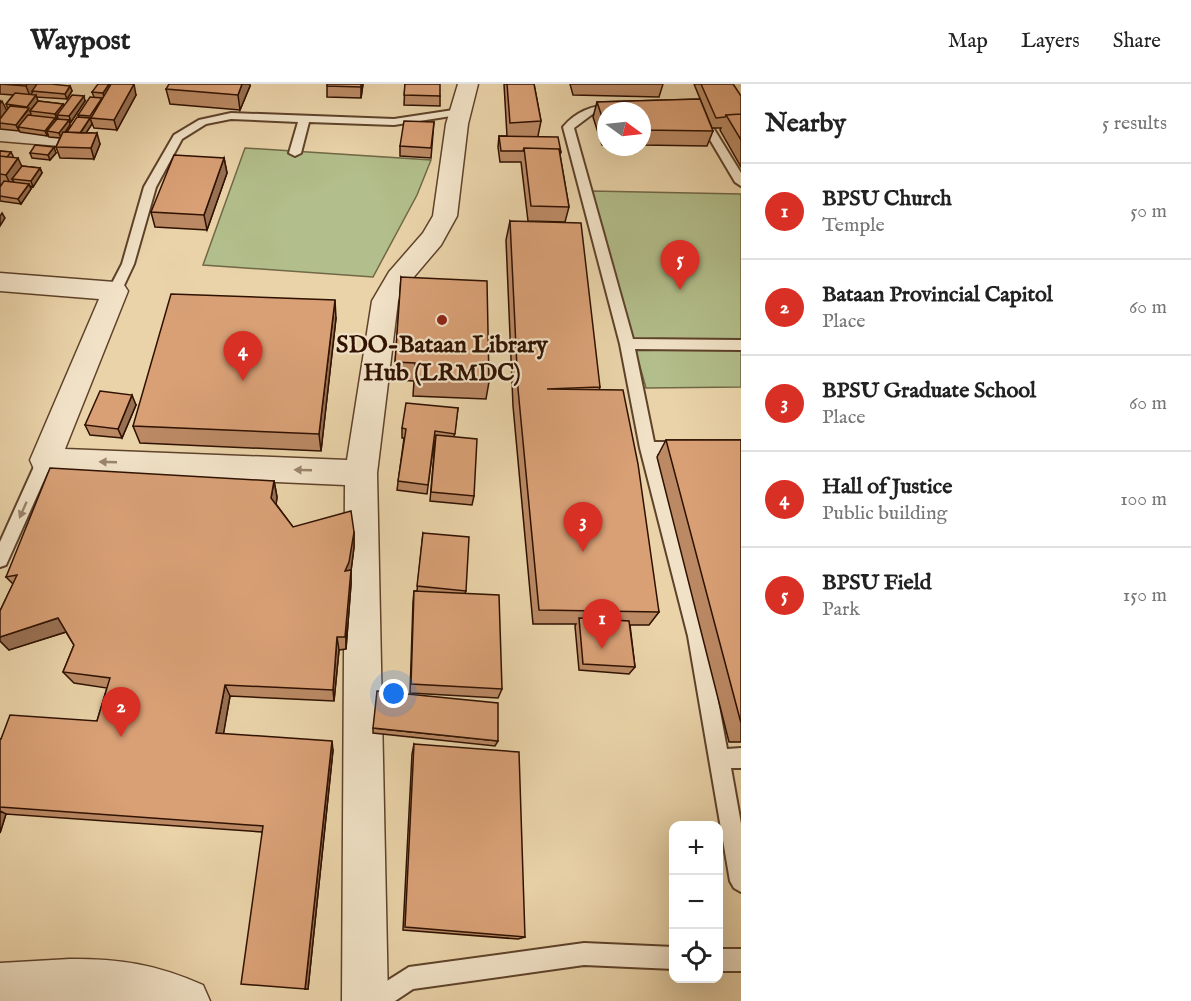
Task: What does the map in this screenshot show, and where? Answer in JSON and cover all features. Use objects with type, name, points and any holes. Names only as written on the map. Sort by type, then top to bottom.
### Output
[{"type":"street","points":[[365,1001],[361,473],[385,301],[390,288],[440,229],[445,216],[460,112],[468,84]]},
{"type":"street","points":[[0,134],[60,139]]},
{"type":"street","points":[[0,282],[115,291],[45,459],[361,473]]},
{"type":"street","points":[[0,986],[60,982],[115,983],[173,993],[187,1001]]},
{"type":"lane","points":[[597,108],[578,116],[568,127],[627,344],[648,448],[697,636],[741,880]]},
{"type":"lane","points":[[688,110],[698,113],[741,182]]},
{"type":"lane","points":[[115,291],[128,264],[150,187],[178,136],[203,122],[231,116],[394,122],[460,112]]},
{"type":"lane","points":[[295,153],[304,120]]},
{"type":"lane","points":[[627,344],[741,345]]},
{"type":"lane","points":[[648,448],[706,446]]},
{"type":"lane","points":[[0,560],[45,459]]},
{"type":"lane","points":[[719,759],[741,758]]},
{"type":"lane","points":[[376,1001],[409,978],[584,954],[669,958]]},
{"type":"lane","points":[[723,960],[741,960]]},
{"type":"green space","points":[[245,148],[431,160],[417,195],[373,277],[203,265]]},
{"type":"green space","points":[[591,191],[741,194],[741,387],[646,388]]},
{"type":"building","points":[[0,84],[27,84],[26,86]]},
{"type":"building","points":[[37,84],[70,86],[65,94],[32,91]]},
{"type":"building","points":[[98,84],[109,84],[103,93],[92,92]]},
{"type":"building","points":[[111,84],[134,84],[114,120],[91,118]]},
{"type":"building","points":[[169,84],[242,84],[238,95],[166,89]]},
{"type":"building","points":[[327,84],[361,84],[361,87],[327,86]]},
{"type":"building","points":[[405,84],[440,84],[440,96],[404,95]]},
{"type":"building","points":[[507,84],[534,84],[541,121],[510,123]]},
{"type":"building","points":[[701,84],[733,84],[741,96],[741,114],[716,118]]},
{"type":"building","points":[[15,93],[36,95],[27,107],[6,104]]},
{"type":"building","points":[[72,95],[84,96],[69,116],[57,115]]},
{"type":"building","points":[[90,97],[102,98],[90,116],[78,115]]},
{"type":"building","points":[[700,99],[713,131],[651,130],[651,102],[597,102]]},
{"type":"building","points":[[38,101],[63,104],[55,114],[30,111]]},
{"type":"building","points":[[10,106],[29,108],[16,125],[0,123],[0,119]]},
{"type":"building","points":[[741,114],[741,140],[726,115]]},
{"type":"building","points":[[28,115],[55,118],[45,131],[18,127]]},
{"type":"building","points":[[77,117],[90,118],[80,133],[67,132]]},
{"type":"building","points":[[57,119],[69,120],[59,133],[47,131]]},
{"type":"building","points":[[404,121],[434,122],[431,148],[400,146]]},
{"type":"building","points":[[63,132],[97,133],[91,148],[56,147]]},
{"type":"building","points":[[499,136],[558,137],[561,152],[559,149],[524,148],[523,151],[501,151]]},
{"type":"building","points":[[35,145],[54,147],[48,155],[30,153]]},
{"type":"building","points":[[524,148],[559,149],[569,207],[531,206]]},
{"type":"building","points":[[0,151],[11,152],[7,157],[0,156]]},
{"type":"building","points":[[174,155],[224,158],[204,215],[151,212]]},
{"type":"building","points":[[0,156],[18,158],[6,175],[0,174]]},
{"type":"building","points":[[22,166],[40,168],[31,181],[12,179]]},
{"type":"building","points":[[4,181],[29,184],[18,199],[0,196],[0,187]]},
{"type":"building","points":[[510,221],[581,223],[600,387],[547,389],[623,390],[638,464],[659,612],[539,610],[518,389]]},
{"type":"building","points":[[401,277],[487,281],[489,382],[415,378],[415,363],[395,362]]},
{"type":"building","points":[[171,294],[335,300],[319,434],[133,426]]},
{"type":"building","points":[[100,391],[132,395],[118,429],[85,425]]},
{"type":"building","points":[[406,403],[458,408],[455,434],[435,431],[428,485],[398,481],[406,429],[402,428]]},
{"type":"building","points":[[436,435],[477,439],[474,496],[431,492]]},
{"type":"building","points":[[666,440],[741,440],[741,723]]},
{"type":"building","points":[[50,468],[274,481],[271,498],[293,527],[351,511],[354,532],[349,562],[345,571],[351,570],[345,637],[337,637],[333,690],[225,685],[216,733],[332,741],[305,989],[241,984],[263,826],[0,807],[0,739],[10,715],[97,721],[110,678],[63,672],[74,645],[58,618],[0,637],[0,611],[17,575],[6,577]]},
{"type":"building","points":[[423,533],[469,537],[466,591],[417,586]]},
{"type":"building","points":[[414,591],[499,595],[502,689],[411,684]]},
{"type":"building","points":[[579,618],[629,621],[635,667],[583,664]]},
{"type":"building","points":[[377,691],[498,703],[498,741],[373,728]]},
{"type":"building","points":[[414,744],[519,752],[525,937],[405,927]]},
{"type":"place","name":"BPSU Field","points":[[680,290]]},
{"type":"place","name":"SDO-Bataan Library Hub (LRMDC)","points":[[442,320]]},
{"type":"place","name":"Hall of Justice","points":[[243,381]]},
{"type":"place","name":"BPSU Graduate School","points":[[583,552]]},
{"type":"place","name":"BPSU Church","points":[[602,649]]},
{"type":"place","name":"Bataan Provincial Capitol","points":[[121,737]]}]
